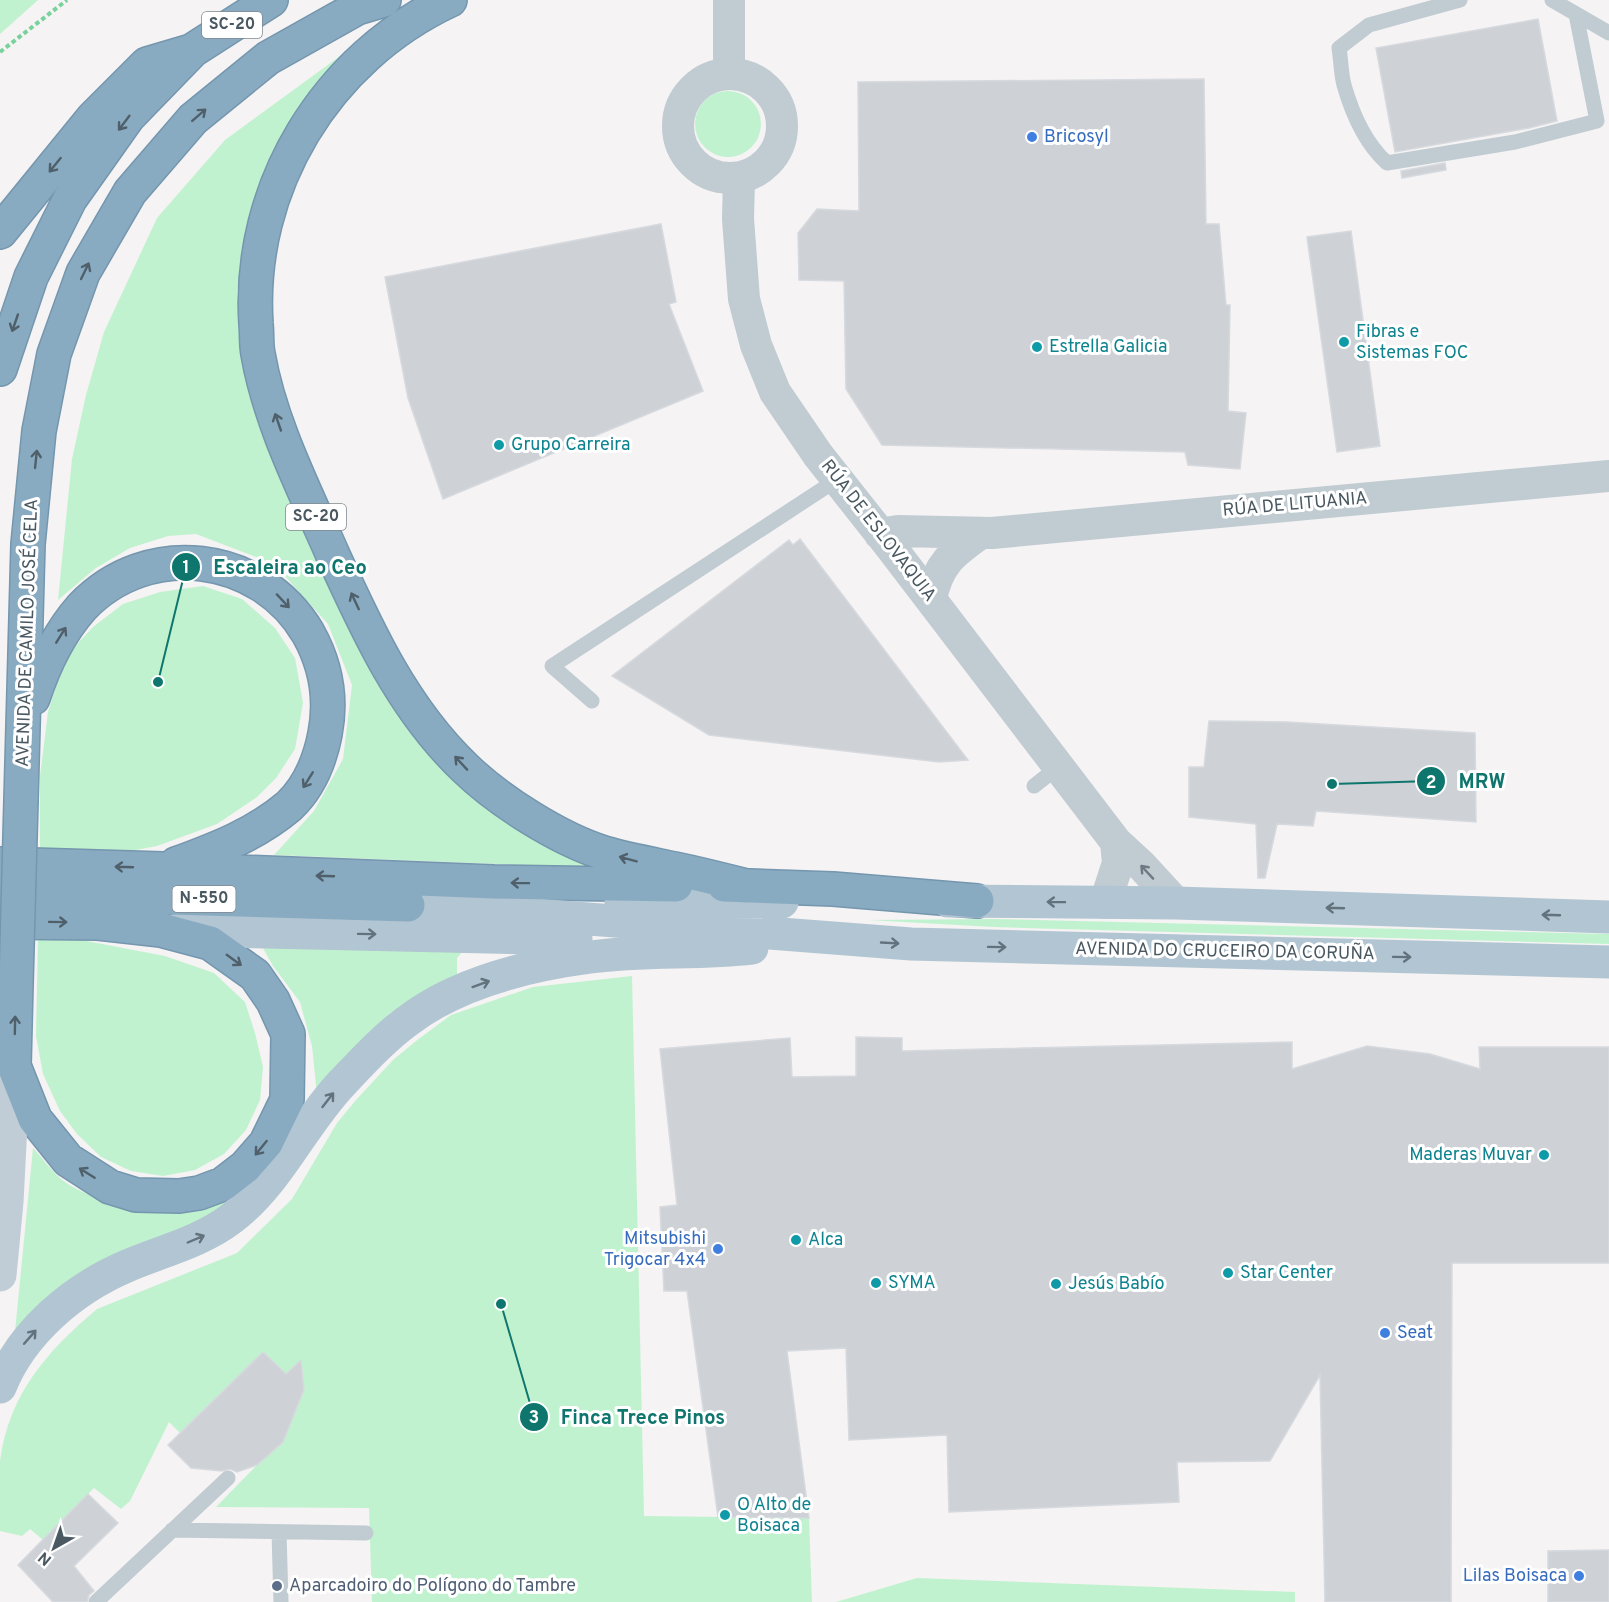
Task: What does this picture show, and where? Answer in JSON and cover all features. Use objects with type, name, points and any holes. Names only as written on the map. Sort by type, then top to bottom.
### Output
[{"type":"highway","name":"SC-20","points":[[0,369],[31,277],[69,199],[128,117],[193,50],[271,0]]},
{"type":"highway","name":"AVENIDA DE CAMILO JOSÉ CELA","points":[[14,1066],[28,544],[39,431],[54,354],[83,273],[130,192],[193,118],[268,58],[357,8],[384,0]]},
{"type":"highway","name":"SC-20","points":[[450,0],[412,20],[385,41],[336,87],[312,119],[292,152],[275,188],[264,225],[256,267],[255,307],[258,352],[267,391],[309,502],[371,637],[397,682],[428,726],[466,769],[534,819],[601,852],[635,862],[746,886]]},
{"type":"highway","points":[[0,232],[93,118],[147,64],[193,50]]},
{"type":"highway","points":[[24,727],[42,668],[62,632],[84,606],[135,572],[172,562],[211,564],[247,575],[276,594],[305,628],[316,647],[327,681],[329,715],[322,750],[311,778],[290,805],[253,832],[220,848],[163,869]]},
{"type":"highway","name":"N-550","points":[[0,864],[163,869]]},
{"type":"highway","points":[[163,869],[494,882],[832,889],[977,901]]},
{"type":"highway","name":"N-550","points":[[0,893],[408,905]]},
{"type":"highway","points":[[0,922],[98,923],[161,930],[210,943],[255,975],[273,1001],[288,1034],[287,1100],[266,1143],[245,1167],[223,1184],[199,1193],[179,1196],[136,1195],[110,1187],[68,1160],[35,1119],[14,1066]]},
{"type":"main road","points":[[408,905],[977,901],[1176,903],[1609,917]]},
{"type":"main road","points":[[408,905],[841,940]]},
{"type":"main road","points":[[161,930],[709,943],[763,947]]},
{"type":"main road","points":[[0,1387],[20,1349],[49,1316],[97,1281],[127,1266],[208,1234],[232,1218],[258,1194],[277,1171],[340,1084],[406,1022],[437,1002],[521,969],[592,957],[714,952],[841,940]]},
{"type":"main road","name":"AVENIDA DO CRUCEIRO DA CORUÑA","points":[[841,940],[939,945],[1609,962]]},
{"type":"main road","points":[[0,1275],[7,1202],[14,1066]]},
{"type":"street","points":[[729,0],[729,64]]},
{"type":"street","points":[[729,64],[762,84],[774,96],[781,112],[783,129],[779,147],[769,161],[755,172],[739,178],[721,178],[705,172],[691,162],[682,147],[677,131],[679,113],[686,97],[697,84],[729,64]]},
{"type":"street","name":"RÚA DE ESLOVAQUIA","points":[[739,178],[738,219],[744,299],[756,345],[775,392],[838,480],[1116,843],[1142,866],[1176,903]]},
{"type":"street","name":"RÚA DE LITUANIA","points":[[880,534],[898,531],[967,532],[1609,476]]},
{"type":"street","points":[[930,599],[934,583],[943,565],[967,532]]},
{"type":"street","name":"RÚA DE LITUANIA","points":[[907,568],[928,543],[967,532]]},
{"type":"street","points":[[1105,903],[1118,863],[1116,843]]},
{"type":"lane","points":[[1460,0],[1369,25],[1339,48],[1344,84],[1361,126],[1375,152],[1387,163],[1515,142],[1597,121],[1576,14]]},
{"type":"lane","points":[[1552,0],[1609,33]]},
{"type":"lane","points":[[592,701],[552,666],[838,480]]},
{"type":"lane","points":[[1034,786],[1058,767]]},
{"type":"lane","points":[[96,1602],[228,1478]]},
{"type":"lane","points":[[172,1530],[366,1533]]},
{"type":"lane","points":[[279,1532],[281,1602]]},
{"type":"path","points":[[0,52],[67,0]]},
{"type":"green space","points":[[0,0],[38,0],[0,34]]},
{"type":"green space","points":[[351,48],[291,132],[261,184],[246,233],[237,292],[247,380],[369,661],[413,736],[509,820],[595,868],[274,855],[314,811],[343,759],[352,685],[328,624],[274,564],[196,534],[168,536],[130,548],[96,568],[58,600],[72,459],[86,395],[104,332],[157,218],[225,140]]},
{"type":"green space","points":[[721,91],[735,91],[747,96],[756,105],[761,124],[759,137],[752,148],[735,157],[721,157],[709,152],[700,143],[695,131],[695,117],[700,105],[709,96]]},
{"type":"green space","points":[[203,586],[242,599],[275,628],[295,658],[303,703],[295,749],[276,778],[257,797],[217,824],[157,846],[130,851],[40,849],[40,776],[48,712],[65,657],[93,627],[123,604],[160,592]]},
{"type":"green space","points":[[993,919],[1609,934],[1609,944],[993,927],[869,920]]},
{"type":"green space","points":[[38,937],[81,940],[165,956],[214,973],[245,1002],[263,1067],[260,1100],[246,1130],[224,1154],[195,1170],[163,1176],[131,1171],[101,1157],[77,1134],[60,1111],[43,1074],[36,1036]]},
{"type":"green space","points":[[259,941],[463,951],[457,958],[457,976],[390,1013],[317,1095],[312,1046],[300,1002],[273,966]]},
{"type":"green space","points":[[632,976],[644,1516],[809,1518],[812,1602],[372,1602],[369,1508],[216,1507],[283,1442],[304,1390],[301,1361],[286,1374],[263,1352],[180,1433],[169,1422],[130,1501],[121,1509],[94,1488],[43,1540],[30,1529],[22,1536],[0,1531],[0,1461],[12,1415],[21,1395],[47,1358],[97,1309],[237,1253],[292,1199],[337,1123],[356,1100],[393,1060],[451,1015],[533,987]]},
{"type":"green space","points":[[33,1148],[61,1179],[70,1185],[86,1194],[124,1207],[161,1211],[178,1210],[251,1188],[14,1342]]},
{"type":"green space","points":[[917,1578],[1295,1592],[1295,1602],[836,1602]]},
{"type":"building","points":[[1538,19],[1557,121],[1395,152],[1376,48]]},
{"type":"building","points":[[1204,79],[1206,224],[1219,224],[1226,305],[1230,305],[1228,411],[1246,413],[1240,469],[1188,465],[1185,452],[882,445],[846,389],[844,281],[799,280],[798,233],[817,209],[859,211],[858,82]]},
{"type":"building","points":[[1445,163],[1446,170],[1402,178],[1401,171]]},
{"type":"building","points":[[661,224],[676,302],[669,304],[703,391],[443,499],[408,398],[385,277]]},
{"type":"building","name":"Fibras e Sistemas FOC","points":[[1351,231],[1380,446],[1337,452],[1307,237]]},
{"type":"building","points":[[800,539],[968,760],[939,762],[709,735],[612,676],[789,540],[793,545]]},
{"type":"building","points":[[1209,721],[1287,722],[1475,733],[1476,822],[1316,811],[1313,826],[1277,824],[1265,878],[1258,878],[1256,824],[1189,817],[1189,767],[1204,767]]},
{"type":"building","points":[[856,1037],[902,1038],[902,1051],[1292,1042],[1292,1069],[1367,1046],[1430,1054],[1480,1069],[1479,1047],[1609,1047],[1609,1263],[1452,1263],[1451,1602],[1325,1602],[1320,1375],[1270,1461],[1177,1462],[1179,1502],[949,1512],[947,1435],[849,1440],[846,1348],[787,1351],[809,1518],[718,1517],[687,1291],[664,1291],[660,1207],[677,1205],[660,1049],[790,1038],[792,1077],[856,1076]]},
{"type":"building","points":[[263,1352],[286,1374],[301,1360],[304,1390],[283,1442],[257,1465],[237,1472],[230,1469],[222,1471],[191,1468],[168,1445]]},
{"type":"building","points":[[88,1494],[118,1523],[74,1566],[94,1591],[89,1595],[87,1602],[53,1602],[18,1565]]},
{"type":"building","name":"Lilas Boisaca","points":[[1609,1550],[1609,1602],[1548,1602],[1548,1551]]},
{"type":"place","name":"Bricosyl","points":[[1032,137]]},
{"type":"place","name":"Fibras e Sistemas FOC","points":[[1344,342]]},
{"type":"place","name":"Estrella Galicia","points":[[1037,347]]},
{"type":"place","name":"Grupo Carreira","points":[[499,445]]},
{"type":"place","name":"Escaleira ao Ceo","points":[[158,682]]},
{"type":"place","name":"MRW","points":[[1332,784]]},
{"type":"place","name":"Maderas Muvar","points":[[1544,1155]]},
{"type":"place","name":"Alca","points":[[796,1240]]},
{"type":"place","name":"Mitsubishi Trigocar 4x4","points":[[718,1249]]},
{"type":"place","name":"Star Center","points":[[1228,1273]]},
{"type":"place","name":"SYMA","points":[[876,1283]]},
{"type":"place","name":"Jesús Babío","points":[[1056,1284]]},
{"type":"place","name":"Finca Trece Pinos","points":[[501,1304]]},
{"type":"place","name":"Seat","points":[[1385,1333]]},
{"type":"place","name":"O Alto de Boisaca","points":[[725,1515]]},
{"type":"place","name":"Lilas Boisaca","points":[[1579,1576]]},
{"type":"place","name":"Aparcadoiro do Polígono do Tambre","points":[[277,1586]]}]
